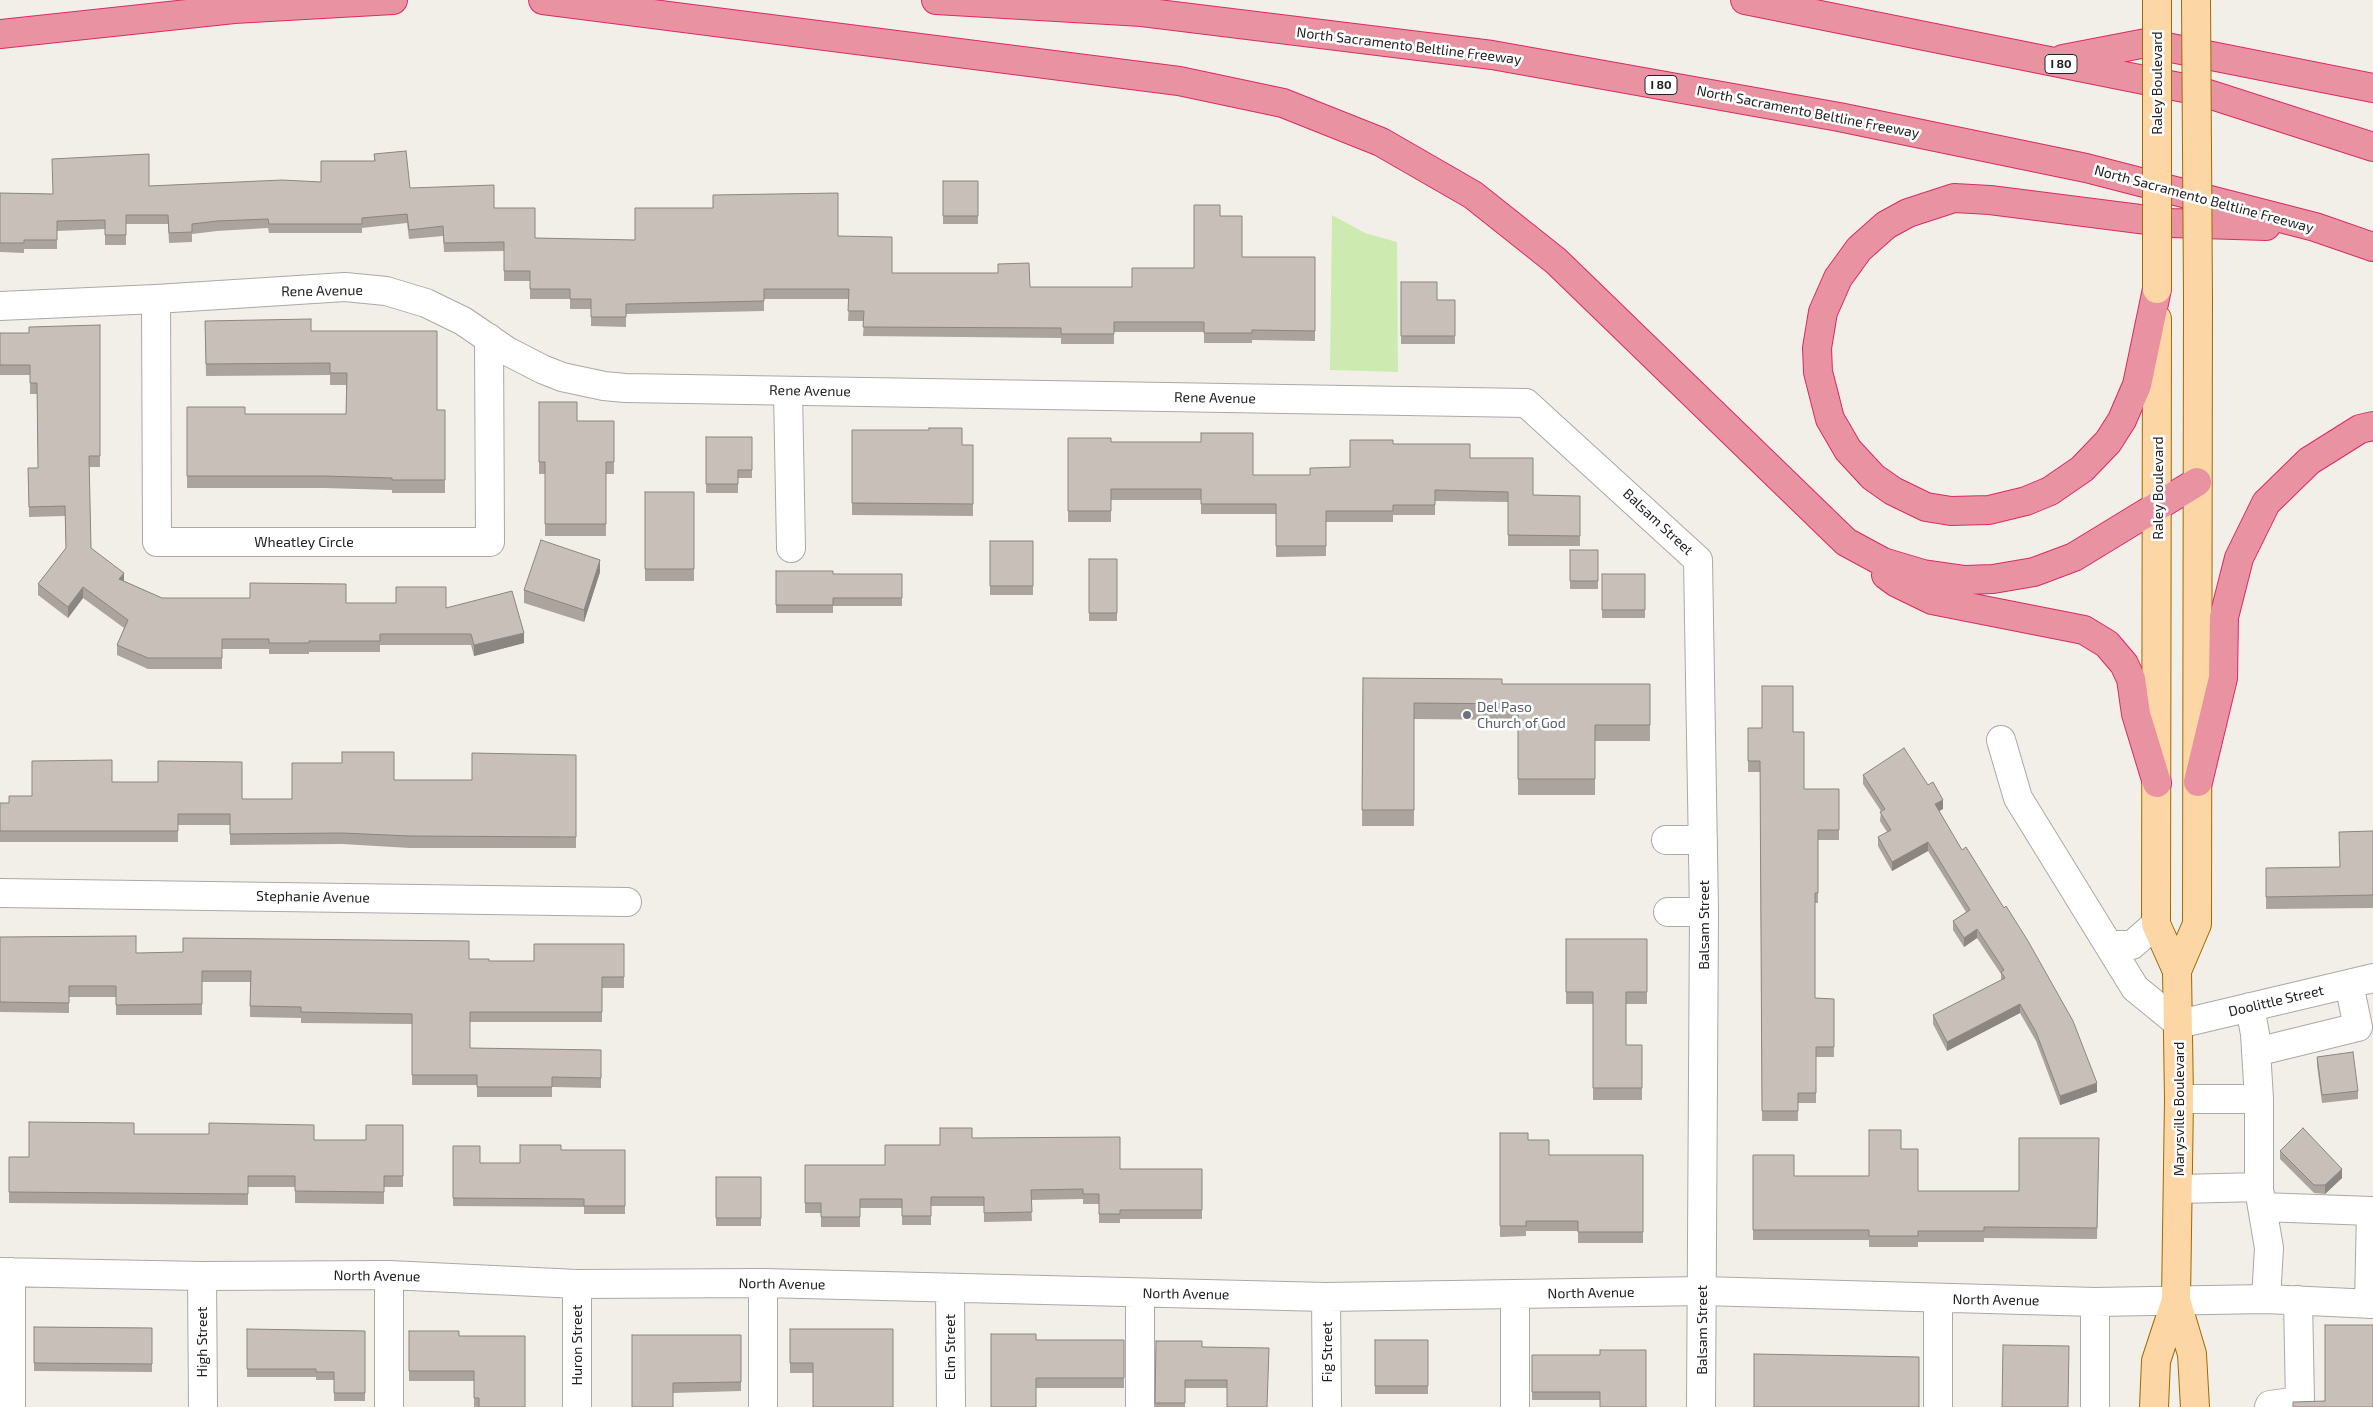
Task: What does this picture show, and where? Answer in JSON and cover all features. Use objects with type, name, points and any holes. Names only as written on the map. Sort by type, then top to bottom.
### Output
[{"type":"highway","points":[[0,34],[234,9],[393,0]]},
{"type":"highway","points":[[542,0],[1179,81],[1283,103],[1381,142],[1473,195],[1556,261],[1846,542],[1883,562],[1923,574],[1965,580],[1993,579],[2034,572],[2074,557],[2197,482]]},
{"type":"highway","name":"North Sacramento Beltline Freeway","points":[[936,0],[1142,12],[1492,55],[1839,116],[2067,164],[2315,227],[2373,247]]},
{"type":"highway","name":"I 80","points":[[1744,0],[2199,91],[2373,148]]},
{"type":"highway","points":[[2049,62],[2146,43],[2373,88]]},
{"type":"highway","points":[[2157,289],[2138,385],[2122,420],[2108,442],[2082,470],[2050,491],[2026,501],[1989,510],[1951,511],[1926,507],[1893,491],[1873,477],[1848,450],[1830,419],[1818,372],[1818,348],[1824,312],[1838,278],[1859,249],[1886,225],[1908,212],[1954,198],[1981,199],[2171,223],[2315,227]]},
{"type":"highway","points":[[2198,782],[2224,678],[2224,617],[2239,558],[2266,503],[2308,460],[2360,429],[2373,426]]},
{"type":"highway","points":[[1857,549],[1876,568],[1897,583],[1932,600],[2084,630],[2107,644],[2124,664],[2131,680],[2136,714],[2156,783]]},
{"type":"main road","name":"Raley Boulevard","points":[[2157,0],[2158,505],[2156,924],[2177,971],[2179,1024]]},
{"type":"main road","name":"Raley Boulevard","points":[[2177,971],[2197,924],[2198,297],[2196,0]]},
{"type":"main road","name":"Marysville Boulevard","points":[[2154,1407],[2156,1361],[2176,1300],[2179,1189],[2179,1024]]},
{"type":"main road","name":"Marysville Boulevard","points":[[2176,1300],[2192,1354],[2194,1407]]},
{"type":"street","name":"Rene Avenue","points":[[0,306],[156,299],[345,287],[386,291],[426,303],[463,320],[507,351],[542,369],[562,377],[604,386],[1526,403],[1613,480]]},
{"type":"street","name":"Wheatley Circle","points":[[156,299],[157,542],[490,542],[489,338]]},
{"type":"street","points":[[788,390],[791,548]]},
{"type":"street","name":"Balsam Street","points":[[1613,480],[1698,560],[1704,912],[1701,1407]]},
{"type":"street","name":"Marysville Boulevard","points":[[2000,740],[2018,798],[2136,988],[2179,1024]]},
{"type":"street","points":[[1666,840],[1703,840]]},
{"type":"street","name":"Stephanie Avenue","points":[[0,893],[626,902]]},
{"type":"street","points":[[1668,912],[1704,912]]},
{"type":"street","points":[[2109,944],[2132,945],[2156,924]]},
{"type":"street","points":[[2256,1052],[2358,1027],[2361,981]]},
{"type":"street","name":"Doolittle Street","points":[[2179,1024],[2361,981]]},
{"type":"street","points":[[2250,1007],[2256,1052],[2259,1099],[2260,1197],[2269,1248],[2266,1299]]},
{"type":"street","points":[[2179,1099],[2259,1099]]},
{"type":"street","points":[[2179,1189],[2371,1211],[2371,1304]]},
{"type":"street","points":[[6,1272],[11,1407]]},
{"type":"street","name":"North Avenue","points":[[6,1272],[202,1276],[388,1275],[577,1284],[763,1283],[1326,1297],[1702,1292],[2095,1302],[2266,1299],[2371,1304]]},
{"type":"street","points":[[388,1275],[388,1407]]},
{"type":"street","name":"High Street","points":[[202,1276],[203,1407]]},
{"type":"street","points":[[763,1283],[763,1407]]},
{"type":"street","name":"Huron Street","points":[[577,1284],[577,1407]]},
{"type":"street","name":"Elm Street","points":[[950,1288],[951,1407]]},
{"type":"street","points":[[1140,1293],[1140,1407]]},
{"type":"street","points":[[1514,1294],[1515,1407]]},
{"type":"street","name":"Fig Street","points":[[1326,1297],[1327,1407]]},
{"type":"street","points":[[1938,1298],[1938,1407]]},
{"type":"street","points":[[2269,1407],[2270,1405],[2300,1401],[2298,1300]]},
{"type":"street","points":[[2095,1302],[2095,1407]]},
{"type":"green space","points":[[1332,215],[1365,233],[1397,242],[1398,372],[1330,370]]},
{"type":"building","points":[[406,151],[410,188],[494,185],[494,208],[535,208],[535,238],[635,240],[635,208],[713,208],[713,195],[838,193],[838,236],[892,237],[892,273],[998,273],[998,264],[1029,263],[1030,287],[1132,287],[1132,268],[1194,268],[1194,205],[1220,205],[1220,216],[1242,216],[1242,257],[1315,257],[1315,331],[1252,330],[1252,333],[1204,333],[1204,322],[1114,322],[1114,334],[1061,334],[1061,328],[863,327],[864,311],[848,311],[849,289],[764,289],[764,301],[626,304],[626,317],[591,317],[591,299],[570,299],[570,289],[530,289],[530,271],[504,271],[504,242],[444,243],[443,226],[409,230],[407,214],[362,218],[362,224],[269,224],[268,219],[217,221],[192,224],[192,232],[169,233],[168,215],[126,215],[126,235],[105,235],[105,220],[57,221],[57,240],[24,240],[24,243],[0,243],[0,193],[53,194],[52,159],[149,154],[149,186],[282,180],[321,182],[321,161],[375,161],[374,154]]},
{"type":"building","points":[[943,181],[978,181],[978,216],[943,216]]},
{"type":"building","points":[[1401,282],[1437,282],[1437,300],[1455,300],[1455,336],[1401,336]]},
{"type":"building","points":[[311,319],[311,331],[437,331],[437,410],[445,410],[445,480],[392,480],[392,478],[324,476],[187,476],[187,407],[245,407],[245,414],[346,414],[347,373],[330,373],[330,363],[206,364],[205,321]]},
{"type":"building","points":[[100,325],[100,456],[89,456],[91,548],[124,573],[119,579],[162,598],[250,598],[250,583],[346,584],[346,603],[396,603],[396,587],[446,587],[446,608],[512,591],[524,633],[474,645],[471,634],[380,634],[380,641],[309,641],[309,643],[269,643],[269,639],[222,639],[222,658],[148,658],[117,645],[128,620],[83,587],[68,607],[38,584],[66,548],[65,506],[29,507],[28,468],[38,468],[37,383],[30,383],[30,365],[0,365],[0,333],[29,333],[29,327]]},
{"type":"building","points":[[539,402],[577,402],[577,421],[614,421],[614,462],[606,462],[606,524],[545,524],[545,462],[539,462]]},
{"type":"building","points":[[929,428],[962,428],[962,445],[973,445],[973,504],[852,503],[852,430],[929,430]]},
{"type":"building","points":[[1201,433],[1253,433],[1253,475],[1310,475],[1310,468],[1350,467],[1350,440],[1393,440],[1393,444],[1470,444],[1470,458],[1533,458],[1533,495],[1580,496],[1580,536],[1508,535],[1508,492],[1435,490],[1435,505],[1393,505],[1393,511],[1326,511],[1326,546],[1276,546],[1276,504],[1201,504],[1201,489],[1111,489],[1111,511],[1068,511],[1068,438],[1111,438],[1111,442],[1201,442]]},
{"type":"building","points":[[706,437],[752,437],[752,470],[738,470],[738,484],[706,484]]},
{"type":"building","points":[[645,492],[694,492],[694,569],[645,569]]},
{"type":"building","points":[[541,540],[600,560],[584,610],[524,590]]},
{"type":"building","points":[[990,541],[1033,541],[1033,586],[990,586]]},
{"type":"building","points":[[1570,550],[1598,550],[1598,581],[1570,581]]},
{"type":"building","points":[[1089,559],[1117,559],[1117,613],[1089,613]]},
{"type":"building","points":[[776,571],[833,571],[833,574],[902,574],[902,598],[833,598],[833,605],[776,605]]},
{"type":"building","points":[[1602,574],[1645,574],[1645,610],[1602,610]]},
{"type":"building","points":[[1363,678],[1502,679],[1502,684],[1650,684],[1650,725],[1595,725],[1595,779],[1518,779],[1518,704],[1414,703],[1414,810],[1362,810]]},
{"type":"building","points":[[1762,686],[1793,686],[1793,732],[1804,732],[1804,789],[1839,789],[1839,830],[1818,830],[1818,893],[1815,893],[1815,998],[1834,999],[1834,1047],[1816,1047],[1816,1093],[1798,1093],[1798,1111],[1762,1111],[1760,761],[1748,761],[1748,728],[1762,728]]},
{"type":"building","points":[[1904,748],[1928,785],[1933,782],[1943,800],[1935,804],[1962,850],[1966,847],[2004,908],[2006,906],[2028,941],[2073,1021],[2097,1083],[2060,1096],[2036,1032],[2020,1004],[1947,1042],[1933,1015],[2005,978],[2001,972],[2004,970],[1977,929],[1964,938],[1953,921],[1970,910],[1928,842],[1892,862],[1878,837],[1891,830],[1880,812],[1885,809],[1863,775]]},
{"type":"building","points":[[342,752],[394,752],[394,780],[472,780],[472,753],[576,755],[576,837],[410,836],[342,833],[230,834],[230,814],[178,814],[178,831],[0,831],[0,803],[9,803],[9,796],[32,796],[32,761],[112,760],[112,782],[158,782],[158,761],[242,762],[242,799],[292,799],[292,763],[342,763]]},
{"type":"building","points":[[2373,831],[2373,895],[2266,897],[2266,868],[2340,867],[2339,832]]},
{"type":"building","points":[[136,936],[136,953],[183,952],[183,938],[469,941],[469,959],[489,959],[489,961],[534,961],[534,944],[624,944],[624,977],[602,977],[602,1012],[470,1012],[470,1048],[601,1050],[601,1078],[552,1077],[552,1087],[477,1087],[477,1075],[412,1075],[412,1014],[301,1012],[301,1007],[250,1006],[251,971],[202,971],[202,1004],[116,1005],[116,986],[69,986],[69,1003],[0,1002],[0,937]]},
{"type":"building","points":[[1566,939],[1647,939],[1647,992],[1626,992],[1626,1045],[1642,1045],[1642,1088],[1593,1088],[1593,992],[1566,992]]},
{"type":"building","points":[[2353,1052],[2358,1091],[2322,1095],[2317,1057]]},
{"type":"building","points":[[29,1122],[134,1123],[134,1134],[209,1134],[209,1123],[314,1125],[314,1140],[366,1140],[366,1125],[403,1125],[403,1176],[384,1176],[384,1192],[295,1191],[295,1176],[248,1176],[248,1194],[9,1192],[9,1157],[29,1157]]},
{"type":"building","points":[[940,1128],[972,1128],[972,1138],[1120,1137],[1120,1169],[1202,1169],[1202,1210],[1120,1210],[1120,1214],[1099,1214],[1099,1194],[1083,1194],[1083,1189],[1031,1190],[1032,1212],[984,1213],[984,1197],[931,1197],[931,1216],[902,1216],[902,1199],[860,1199],[860,1217],[821,1217],[821,1203],[805,1203],[805,1165],[885,1165],[885,1145],[940,1145]]},
{"type":"building","points":[[2303,1128],[2342,1169],[2325,1185],[2314,1185],[2280,1151]]},
{"type":"building","points":[[1869,1130],[1901,1130],[1901,1149],[1918,1149],[1918,1191],[2019,1191],[2019,1138],[2099,1138],[2097,1228],[1984,1227],[1984,1231],[1918,1231],[1918,1236],[1869,1236],[1869,1230],[1753,1230],[1753,1155],[1794,1155],[1794,1176],[1869,1176]]},
{"type":"building","points":[[1500,1133],[1528,1133],[1528,1140],[1549,1140],[1549,1155],[1643,1155],[1643,1232],[1578,1232],[1578,1221],[1526,1221],[1526,1226],[1500,1226]]},
{"type":"building","points":[[520,1145],[561,1145],[561,1150],[625,1150],[625,1206],[584,1206],[584,1199],[453,1198],[453,1146],[480,1146],[480,1163],[520,1163]]},
{"type":"building","points":[[716,1177],[761,1177],[761,1218],[716,1218]]},
{"type":"building","points":[[2325,1325],[2373,1325],[2373,1407],[2293,1407],[2293,1402],[2325,1401]]},
{"type":"building","points":[[34,1327],[152,1328],[152,1364],[34,1363]]},
{"type":"building","points":[[247,1329],[365,1331],[365,1393],[334,1393],[334,1372],[316,1372],[316,1369],[247,1369]]},
{"type":"building","points":[[790,1329],[893,1329],[893,1407],[813,1407],[813,1363],[790,1363]]},
{"type":"building","points":[[409,1331],[459,1331],[459,1336],[525,1336],[525,1407],[479,1407],[479,1398],[474,1398],[474,1371],[409,1371]]},
{"type":"building","points":[[991,1334],[1036,1334],[1036,1340],[1124,1340],[1124,1378],[1036,1378],[1036,1407],[991,1407]]},
{"type":"building","points":[[632,1335],[741,1335],[741,1382],[673,1383],[673,1407],[632,1407]]},
{"type":"building","points":[[1375,1340],[1428,1340],[1428,1386],[1375,1386]]},
{"type":"building","points":[[1156,1341],[1202,1341],[1202,1347],[1269,1348],[1267,1407],[1227,1407],[1227,1380],[1185,1380],[1185,1403],[1155,1403]]},
{"type":"building","points":[[2003,1345],[2069,1346],[2068,1407],[2002,1407]]},
{"type":"building","points":[[1600,1350],[1646,1350],[1646,1407],[1600,1407],[1600,1392],[1532,1392],[1532,1355],[1600,1355]]},
{"type":"building","points":[[1754,1354],[1919,1357],[1919,1407],[1754,1407]]},
{"type":"place","name":"Del Paso Church of God","points":[[1467,715]]}]
